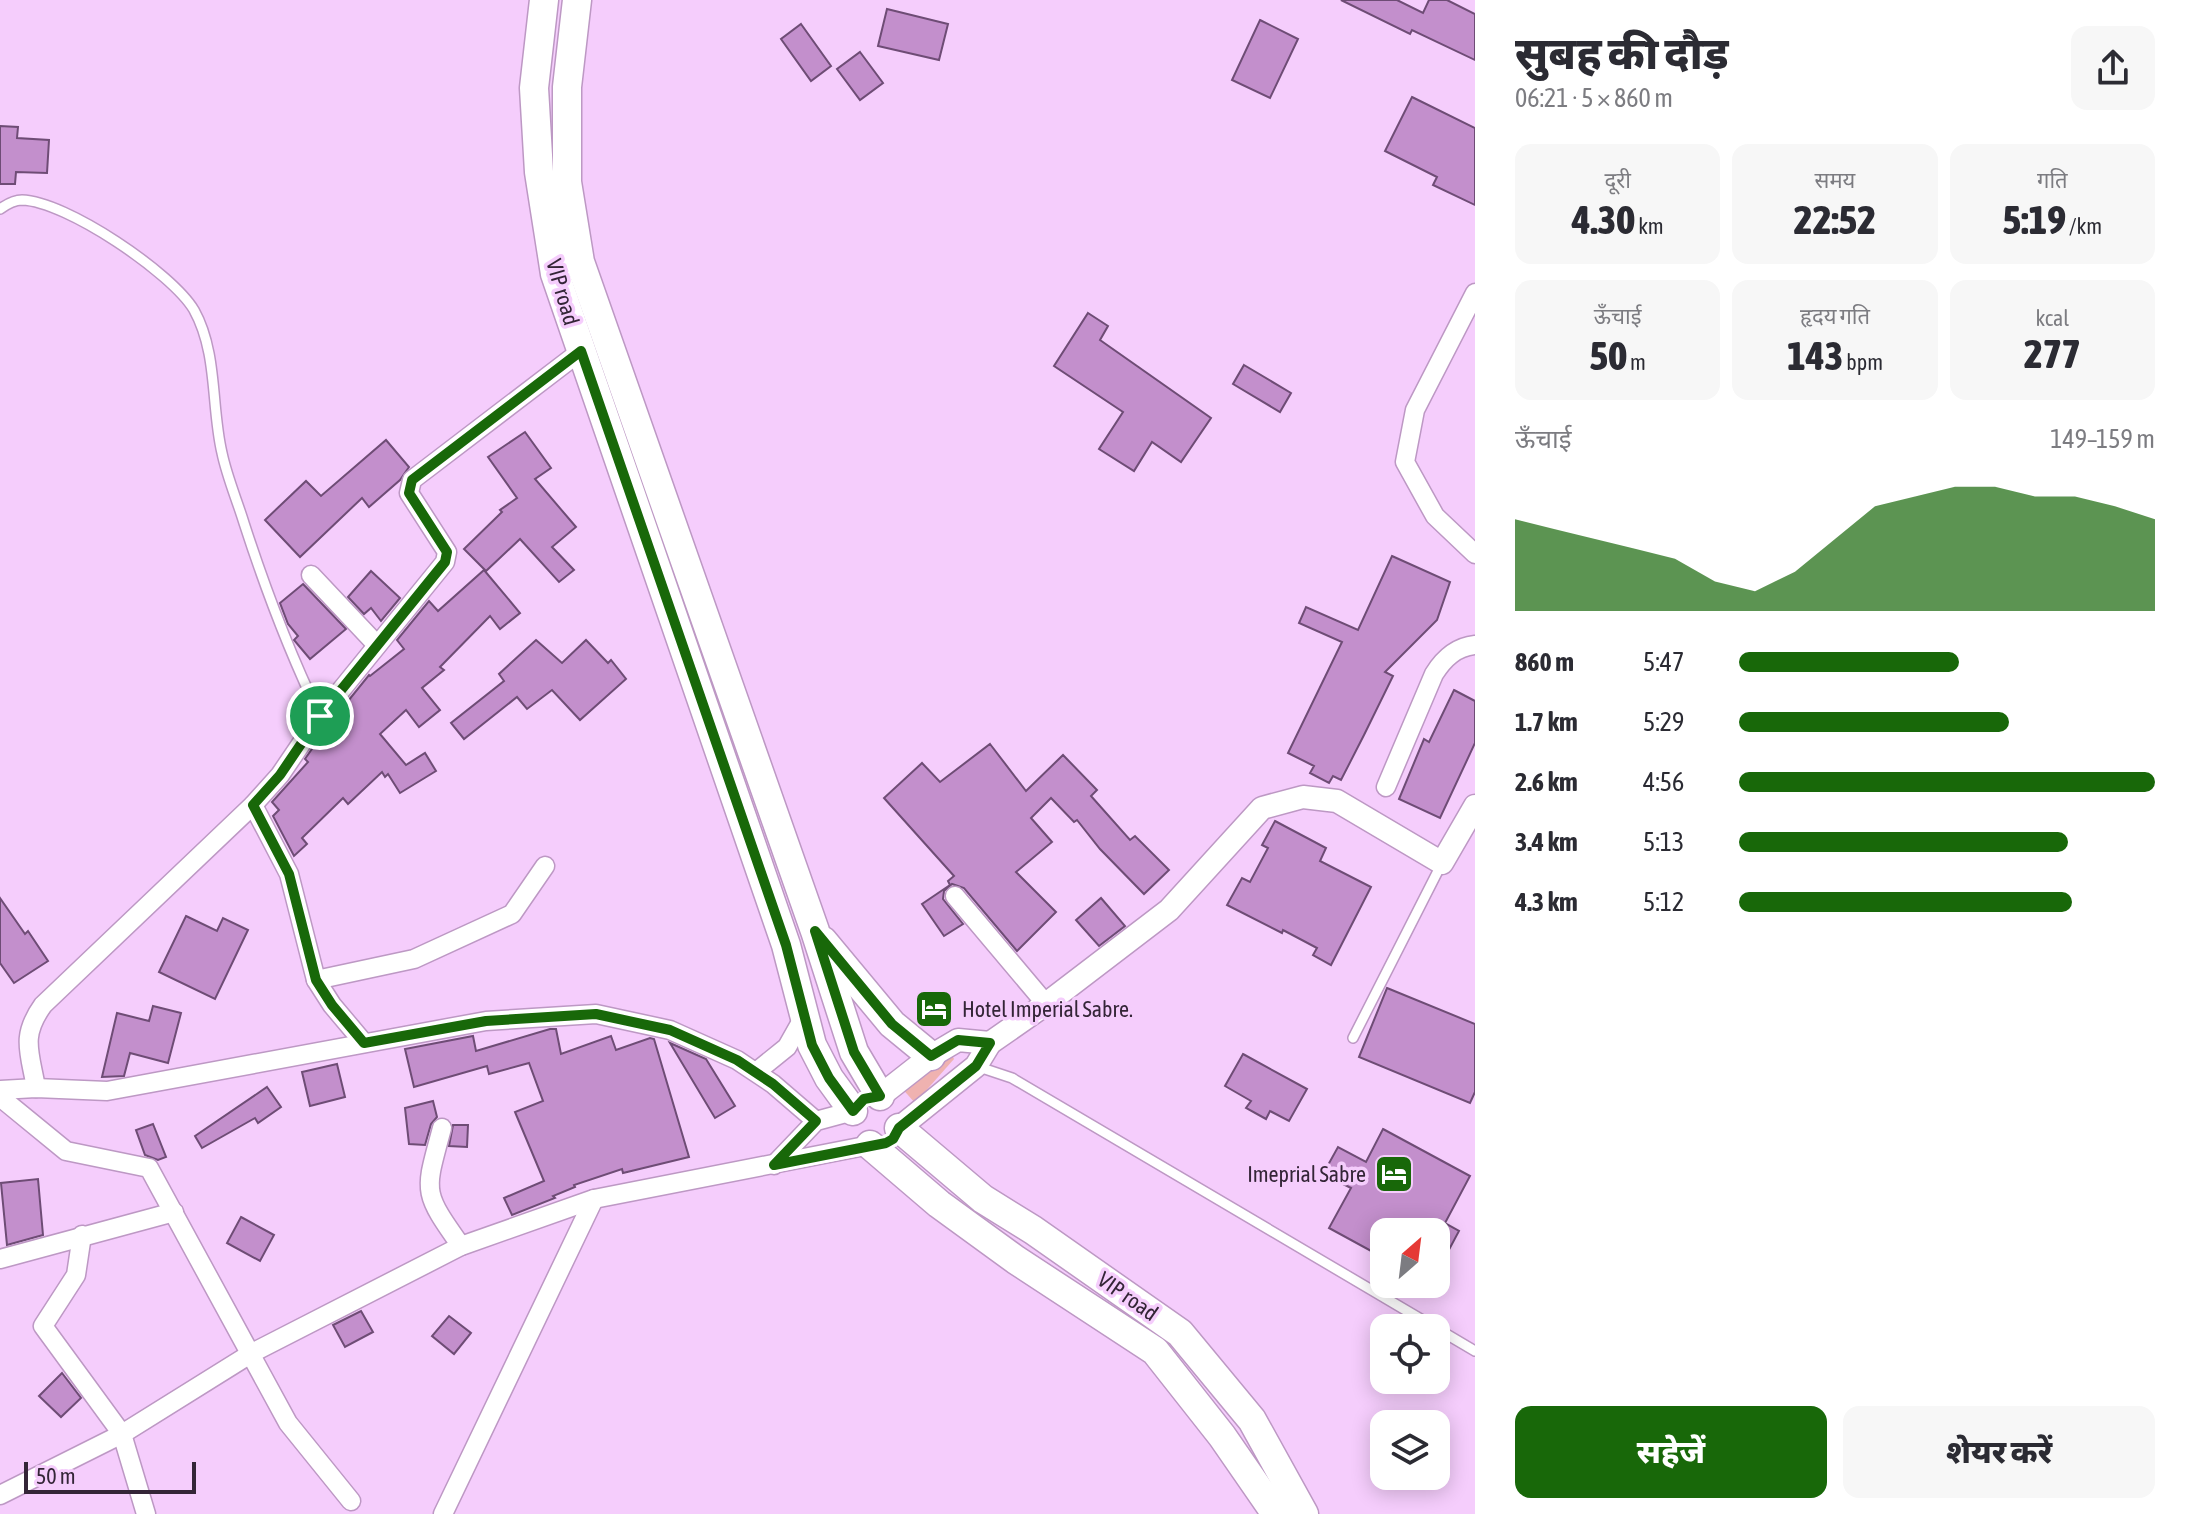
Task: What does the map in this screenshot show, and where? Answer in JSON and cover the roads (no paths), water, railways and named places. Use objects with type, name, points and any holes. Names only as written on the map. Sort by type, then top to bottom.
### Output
[{"type":"main road","name":"VIP road","points":[[544,0],[534,88],[539,172],[555,274],[786,945],[812,1045],[829,1078],[853,1111]]},
{"type":"main road","name":"VIP road","points":[[577,0],[567,87],[567,182],[580,262],[815,931],[854,1052],[880,1096]]},
{"type":"main road","points":[[815,931],[892,1024],[931,1056]]},
{"type":"main road","points":[[880,1096],[898,1110],[899,1128],[893,1139],[870,1145],[856,1135],[851,1119],[853,1111],[864,1099],[880,1096]]},
{"type":"main road","name":"VIP road","points":[[899,1128],[983,1199],[1033,1230],[1180,1333],[1252,1420],[1304,1514]]},
{"type":"main road","name":"VIP road","points":[[870,1145],[939,1204],[1016,1260],[1155,1351],[1222,1436],[1276,1514]]},
{"type":"street","points":[[1475,293],[1415,410],[1405,462],[1435,516],[1475,554]]},
{"type":"street","points":[[36,1088],[27,1037],[31,1021],[43,1005],[253,805],[280,775],[320,716],[447,557],[447,552],[409,493],[412,480],[581,351]]},
{"type":"street","points":[[311,575],[377,645]]},
{"type":"street","points":[[1386,787],[1442,661],[1463,646],[1475,645]]},
{"type":"street","points":[[899,1128],[976,1066],[990,1043],[1169,910],[1262,808],[1303,797],[1337,801],[1442,863],[1475,806]]},
{"type":"street","points":[[253,805],[289,874],[316,980],[332,1005],[364,1043]]},
{"type":"street","points":[[316,980],[414,959],[512,914],[545,866]]},
{"type":"street","points":[[955,896],[1046,1004]]},
{"type":"street","points":[[0,1090],[107,1091],[486,1021],[596,1014],[670,1030],[737,1060],[816,1121]]},
{"type":"street","points":[[756,1072],[787,1047],[805,1015]]},
{"type":"street","points":[[880,1096],[931,1056],[958,1040],[990,1043]]},
{"type":"street","points":[[0,1097],[66,1151],[149,1168],[288,1423],[351,1501]]},
{"type":"street","points":[[774,1165],[816,1121],[853,1111]]},
{"type":"street","points":[[442,1128],[429,1176],[429,1194],[461,1246]]},
{"type":"street","points":[[0,1495],[122,1434],[252,1353],[461,1246],[594,1199],[870,1145]]},
{"type":"street","points":[[443,1514],[594,1199]]},
{"type":"street","points":[[0,1259],[174,1212]]},
{"type":"street","points":[[82,1235],[76,1275],[43,1326],[122,1434],[146,1514]]},
{"type":"lane","points":[[0,209],[10,202],[23,200],[79,219],[145,262],[174,287],[193,309],[210,359],[216,425],[223,457],[270,603],[320,716]]},
{"type":"lane","points":[[1353,1038],[1442,863]]},
{"type":"lane","points":[[976,1066],[1012,1078],[1412,1314]]},
{"type":"lane","points":[[1450,1336],[1475,1351]]},
{"type":"place","name":"Hotel Imperial Sabre.","points":[[934,1009]]},
{"type":"place","name":"Imeprial Sabre","points":[[1394,1174]]}]
